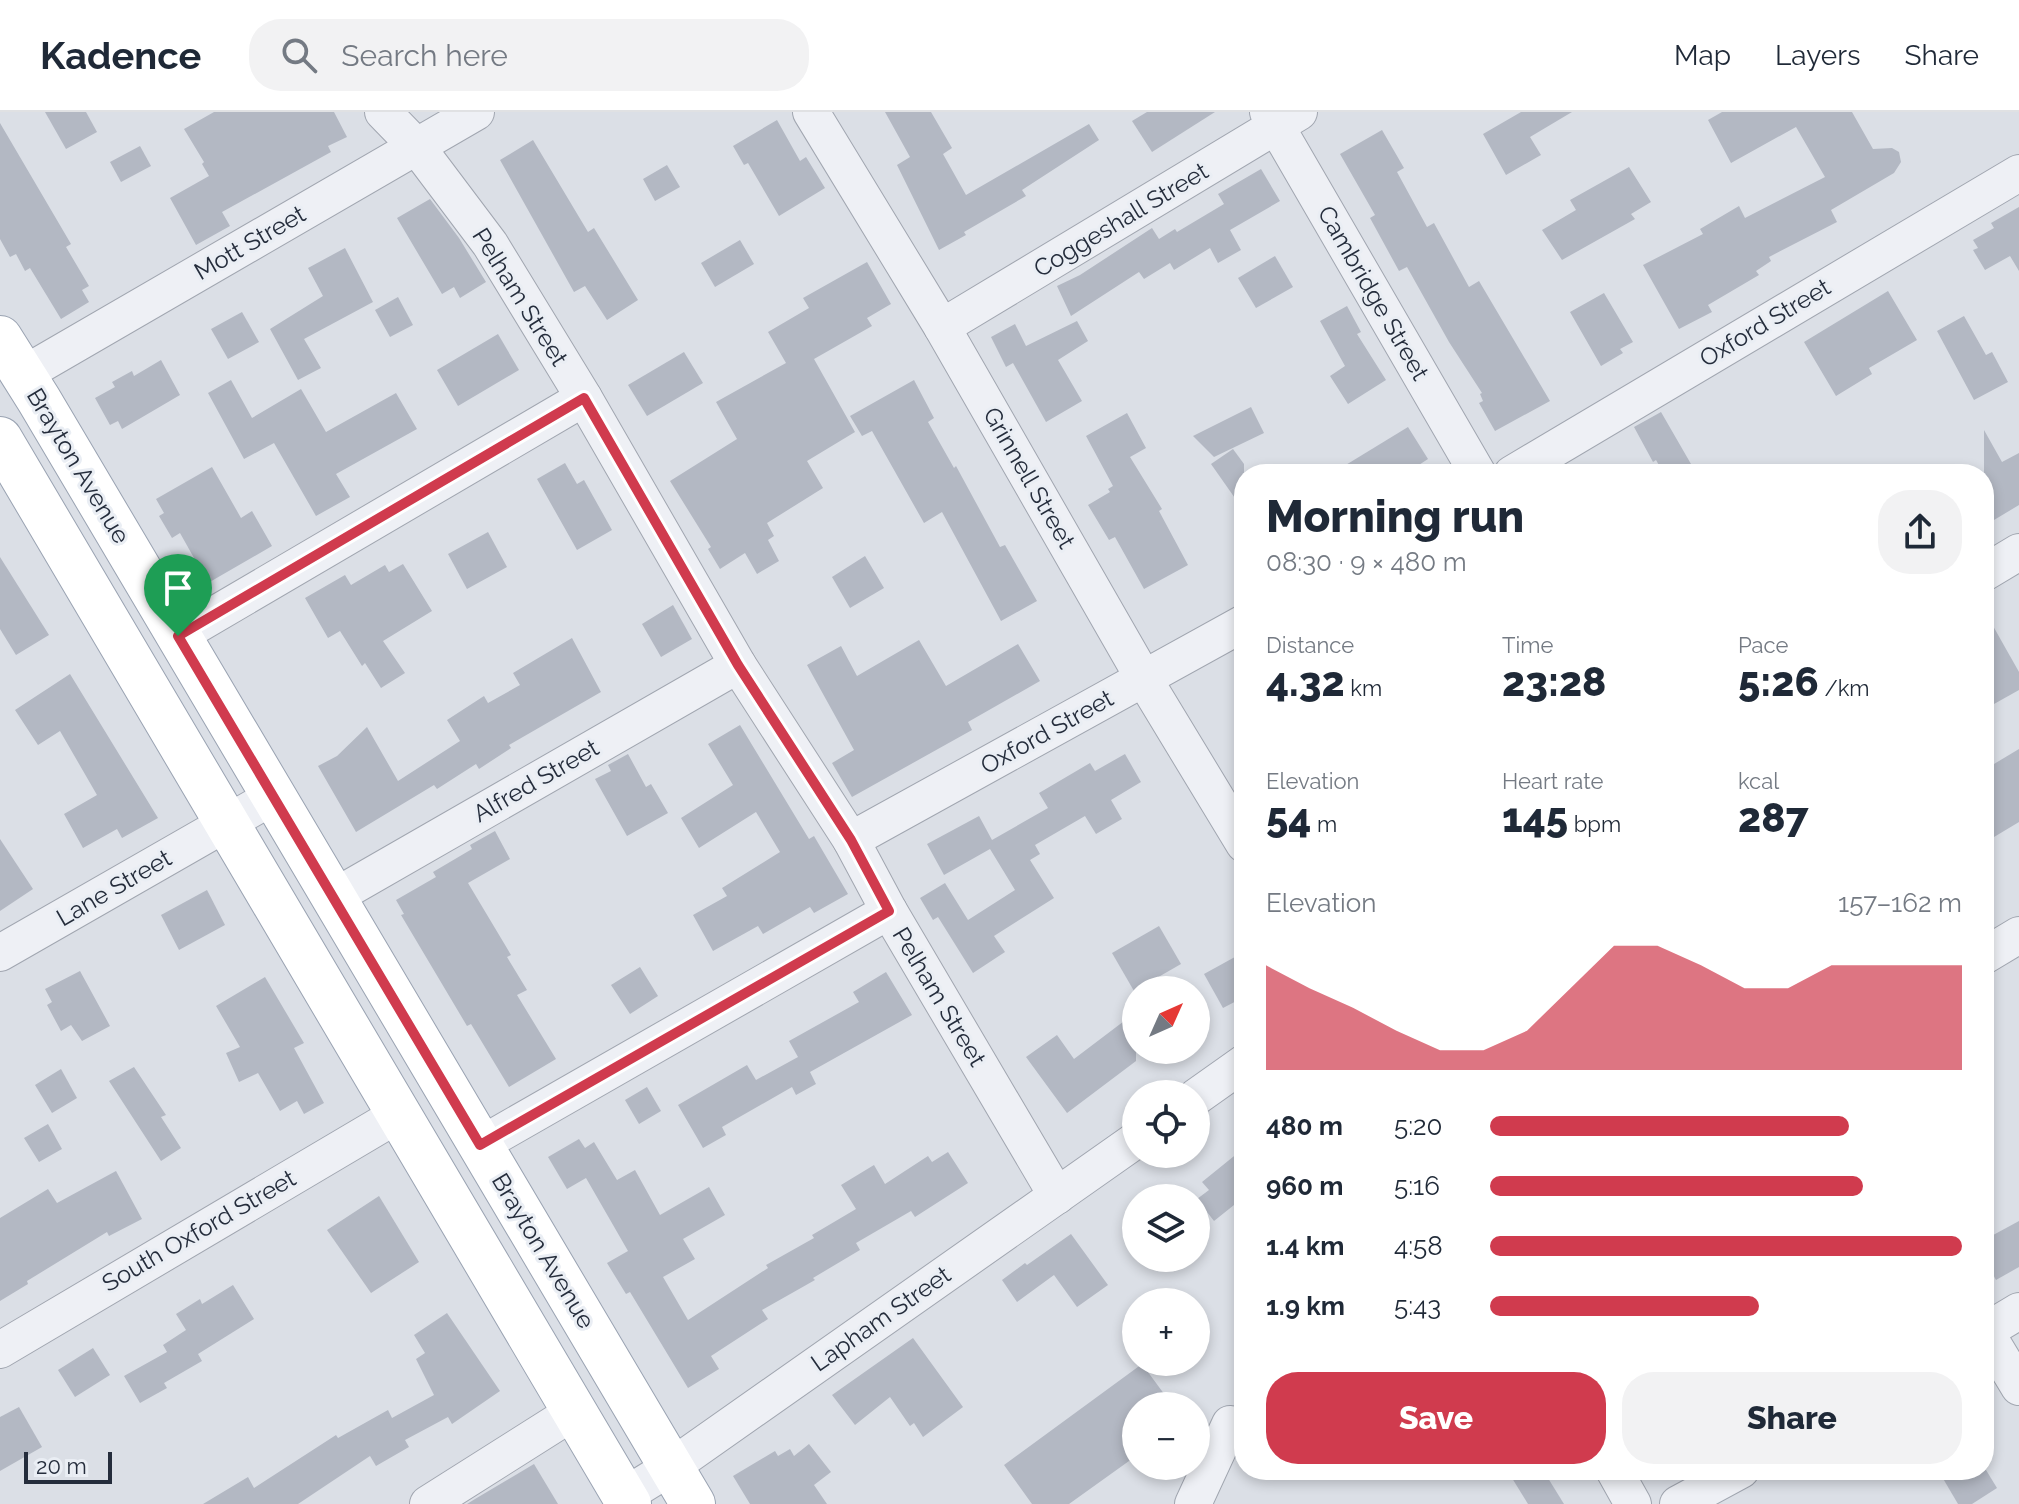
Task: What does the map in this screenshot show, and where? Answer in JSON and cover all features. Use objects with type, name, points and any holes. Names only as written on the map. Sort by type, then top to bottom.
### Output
[{"type":"main road","name":"Brayton Avenue","points":[[0,338],[693,1504]]},
{"type":"main road","points":[[0,439],[627,1500]]},
{"type":"street","name":"Pelham Street","points":[[383,112],[417,147],[490,244],[584,398],[738,665],[851,840],[889,911],[1057,1196]]},
{"type":"street","name":"Mott Street","points":[[24,374],[476,112]]},
{"type":"street","name":"Grinnell Street","points":[[811,112],[942,327],[1144,679],[1234,828]]},
{"type":"street","name":"Coggeshall Street","points":[[942,327],[1281,117]]},
{"type":"street","name":"Cambridge Street","points":[[1281,117],[1472,464]]},
{"type":"street","name":"Oxford Street","points":[[1529,464],[2019,173]]},
{"type":"street","points":[[178,636],[584,398]]},
{"type":"street","points":[[1994,567],[2019,552]]},
{"type":"street","name":"Oxford Street","points":[[851,840],[1234,629]]},
{"type":"street","name":"Alfred Street","points":[[334,897],[738,665]]},
{"type":"street","name":"Lane Street","points":[[0,953],[274,796]]},
{"type":"street","points":[[480,1145],[889,911]]},
{"type":"street","points":[[1994,950],[2019,935]]},
{"type":"street","points":[[1210,1087],[1234,1070]]},
{"type":"street","name":"South Oxford Street","points":[[0,1350],[399,1114]]},
{"type":"street","name":"Lapham Street","points":[[627,1500],[1122,1150]]},
{"type":"street","points":[[1994,1325],[2019,1311]]},
{"type":"street","points":[[1994,1346],[2019,1387]]},
{"type":"street","points":[[428,1504],[575,1411]]},
{"type":"street","points":[[1193,1504],[1217,1458],[1230,1424]]},
{"type":"street","points":[[1620,1480],[1633,1504]]},
{"type":"street","points":[[1678,1504],[1722,1480]]},
{"type":"building","points":[[45,112],[86,112],[97,132],[66,149]]},
{"type":"building","points":[[214,112],[334,112],[347,137],[328,146],[331,152],[222,212],[230,226],[196,245],[170,198],[209,176],[184,129]]},
{"type":"building","points":[[885,112],[931,112],[952,148],[943,154],[966,195],[1089,124],[1099,140],[1022,190],[1026,196],[939,250],[897,165],[910,157]]},
{"type":"building","points":[[1147,112],[1215,112],[1152,152],[1132,121]]},
{"type":"building","points":[[1521,112],[1572,112],[1530,137],[1541,155],[1506,175],[1483,134]]},
{"type":"building","points":[[1722,112],[1852,112],[1873,149],[1892,148],[1899,152],[1901,162],[1894,173],[1831,210],[1837,222],[1769,257],[1771,261],[1756,271],[1759,275],[1708,305],[1712,312],[1679,329],[1643,265],[1703,234],[1700,229],[1739,206],[1745,218],[1825,177],[1796,127],[1731,163],[1708,120]]},
{"type":"building","points":[[777,120],[800,161],[806,157],[825,188],[779,216],[748,163],[744,165],[733,146]]},
{"type":"building","points":[[0,123],[71,244],[66,247],[89,286],[82,290],[89,302],[61,319],[30,268],[25,271],[16,254],[10,257],[0,239]]},
{"type":"building","points":[[1382,130],[1404,168],[1397,172],[1427,227],[1434,223],[1469,287],[1479,281],[1550,401],[1495,431],[1479,403],[1483,401],[1482,393],[1407,267],[1399,271],[1370,218],[1375,215],[1340,154]]},
{"type":"building","points":[[533,140],[588,232],[594,228],[638,300],[607,320],[585,286],[574,292],[500,160]]},
{"type":"building","points":[[140,146],[151,166],[121,182],[110,162]]},
{"type":"building","points":[[667,165],[680,187],[655,201],[643,179]]},
{"type":"building","points":[[1629,167],[1651,202],[1631,214],[1635,219],[1562,260],[1542,230],[1576,210],[1570,200]]},
{"type":"building","points":[[1261,169],[1280,201],[1230,230],[1241,250],[1218,263],[1210,248],[1174,270],[1170,263],[1144,279],[1139,272],[1071,316],[1057,286],[1080,275],[1152,228],[1159,239],[1175,229],[1177,232],[1224,204],[1218,194]]},
{"type":"building","points":[[430,199],[486,282],[460,298],[454,287],[442,294],[397,218]]},
{"type":"building","points":[[2019,207],[2019,271],[2010,256],[1985,270],[1973,250],[1978,248],[1973,240],[1994,228],[1991,223]]},
{"type":"building","points":[[740,240],[754,264],[715,287],[701,263]]},
{"type":"building","points":[[345,248],[373,302],[304,339],[321,368],[298,380],[270,329],[323,296],[308,268]]},
{"type":"building","points":[[1275,256],[1293,287],[1256,308],[1238,278]]},
{"type":"building","points":[[867,262],[891,304],[867,318],[872,326],[814,359],[855,432],[807,461],[823,488],[767,523],[774,536],[768,540],[779,561],[757,574],[745,553],[720,569],[708,549],[711,547],[670,481],[737,439],[716,402],[786,363],[768,332],[809,308],[803,298]]},
{"type":"building","points":[[1888,291],[1917,340],[1869,368],[1872,374],[1836,396],[1804,342]]},
{"type":"building","points":[[1604,293],[1633,342],[1620,349],[1623,353],[1601,366],[1570,312]]},
{"type":"building","points":[[398,297],[413,325],[390,337],[375,310]]},
{"type":"building","points":[[1347,306],[1361,332],[1357,334],[1386,380],[1348,404],[1330,376],[1345,366],[1320,321]]},
{"type":"building","points":[[242,312],[259,342],[228,359],[211,329]]},
{"type":"building","points":[[1964,316],[1986,355],[1992,352],[2008,382],[1974,400],[1937,331]]},
{"type":"building","points":[[1077,321],[1088,341],[1058,360],[1082,401],[1046,422],[1013,363],[1006,367],[991,337],[1015,324],[1026,346]]},
{"type":"building","points":[[498,334],[519,370],[458,406],[437,370]]},
{"type":"building","points":[[684,352],[703,383],[647,416],[628,385]]},
{"type":"building","points":[[161,360],[180,395],[122,429],[118,421],[110,425],[95,398],[115,387],[112,382],[132,371],[134,376]]},
{"type":"building","points":[[231,380],[252,418],[301,389],[326,432],[396,393],[417,429],[336,474],[350,497],[316,516],[274,443],[244,459],[208,393]]},
{"type":"building","points":[[914,380],[934,418],[928,422],[1000,547],[1005,545],[1037,601],[1001,621],[942,512],[924,523],[872,431],[862,436],[850,416]]},
{"type":"building","points":[[1251,407],[1264,433],[1214,457],[1193,436]]},
{"type":"building","points":[[1661,412],[1691,464],[1653,462],[1634,427]]},
{"type":"building","points":[[1127,413],[1146,448],[1130,457],[1162,509],[1159,511],[1188,565],[1144,589],[1115,537],[1109,540],[1088,505],[1110,492],[1108,489],[1113,486],[1086,436]]},
{"type":"building","points":[[1408,427],[1428,459],[1420,464],[1347,464]]},
{"type":"building","points":[[1984,430],[2002,462],[2019,453],[2019,505],[1994,520],[1994,464],[1984,464]]},
{"type":"building","points":[[1233,449],[1244,464],[1234,464],[1234,497],[1211,464]]},
{"type":"building","points":[[565,463],[577,484],[584,480],[612,530],[577,550],[537,479]]},
{"type":"building","points":[[212,467],[241,518],[252,511],[272,546],[208,583],[180,533],[172,538],[159,516],[164,513],[156,499]]},
{"type":"building","points":[[488,532],[507,567],[467,589],[448,554]]},
{"type":"building","points":[[865,556],[884,588],[850,608],[832,577]]},
{"type":"building","points":[[0,557],[49,635],[16,655],[0,629]]},
{"type":"building","points":[[403,564],[432,611],[383,641],[405,673],[381,688],[365,663],[362,666],[340,631],[328,638],[305,598],[345,575],[351,585],[385,565],[389,572]]},
{"type":"building","points":[[673,605],[692,639],[661,657],[642,624]]},
{"type":"building","points":[[1994,628],[2019,672],[2019,690],[1994,704]]},
{"type":"building","points":[[572,638],[601,692],[509,745],[511,748],[479,769],[476,764],[437,789],[434,785],[356,832],[318,766],[337,756],[367,727],[398,781],[460,741],[447,720],[484,696],[488,703],[520,685],[513,673]]},
{"type":"building","points":[[919,640],[946,686],[1018,644],[1040,681],[968,722],[972,730],[852,797],[832,763],[854,750],[807,665],[841,646],[857,676]]},
{"type":"building","points":[[70,674],[158,818],[122,838],[117,829],[83,848],[64,814],[97,795],[60,731],[38,745],[15,710]]},
{"type":"building","points":[[740,725],[809,839],[814,836],[848,894],[814,913],[810,907],[763,934],[758,926],[713,951],[693,915],[727,896],[722,888],[780,852],[756,812],[699,848],[681,818],[733,785],[708,744]]},
{"type":"building","points":[[2019,749],[2019,822],[1994,837],[1994,764]]},
{"type":"building","points":[[628,754],[646,787],[651,784],[668,813],[627,836],[595,779],[611,771],[608,765]]},
{"type":"building","points":[[1125,754],[1141,782],[1111,800],[1122,819],[1096,834],[1085,816],[1035,845],[1040,854],[1030,860],[1054,898],[994,936],[1005,952],[973,973],[938,917],[933,920],[920,898],[945,883],[968,920],[1015,890],[990,849],[944,875],[927,844],[979,816],[992,840],[1048,808],[1039,793],[1090,763],[1095,771]]},
{"type":"building","points":[[495,831],[510,859],[468,883],[511,955],[507,957],[527,990],[517,995],[556,1059],[509,1087],[471,1024],[467,1026],[401,915],[404,914],[396,900],[436,877],[433,872]]},
{"type":"building","points":[[0,839],[33,889],[0,911]]},
{"type":"building","points":[[207,890],[225,925],[179,950],[161,915]]},
{"type":"building","points":[[1159,926],[1181,964],[1160,976],[1125,976],[1112,953]]},
{"type":"building","points":[[1234,958],[1234,1002],[1223,1008],[1210,985],[1210,976],[1205,976]]},
{"type":"building","points":[[640,967],[658,996],[630,1014],[611,985]]},
{"type":"building","points":[[80,971],[110,1026],[82,1041],[71,1025],[61,1031],[47,1005],[52,1002],[45,989]]},
{"type":"building","points":[[886,972],[912,1015],[810,1072],[816,1084],[796,1095],[792,1087],[722,1127],[726,1135],[703,1148],[678,1105],[747,1065],[756,1080],[798,1057],[789,1041],[859,1002],[853,992]]},
{"type":"building","points":[[265,977],[304,1043],[294,1048],[324,1103],[304,1114],[297,1101],[280,1111],[258,1073],[239,1082],[226,1053],[240,1047],[216,1006]]},
{"type":"building","points":[[1122,1023],[1122,1064],[1132,1064],[1067,1113],[1026,1057],[1057,1035],[1074,1059]]},
{"type":"building","points":[[134,1067],[166,1115],[161,1117],[181,1148],[161,1161],[109,1081]]},
{"type":"building","points":[[61,1069],[77,1098],[52,1113],[35,1085]]},
{"type":"building","points":[[647,1087],[661,1111],[639,1124],[625,1100]]},
{"type":"building","points":[[48,1124],[62,1149],[39,1162],[24,1138]]},
{"type":"building","points":[[579,1139],[585,1148],[594,1142],[617,1180],[635,1170],[660,1215],[709,1187],[725,1215],[683,1239],[695,1259],[663,1277],[688,1320],[768,1268],[766,1265],[814,1238],[812,1235],[856,1209],[841,1185],[874,1165],[885,1184],[928,1156],[932,1162],[948,1152],[968,1183],[915,1217],[911,1211],[856,1243],[860,1250],[762,1310],[768,1319],[711,1356],[719,1369],[688,1388],[630,1292],[626,1294],[607,1263],[628,1251],[586,1178],[567,1189],[548,1157]]},
{"type":"building","points":[[1234,1156],[1234,1205],[1214,1221],[1210,1216],[1210,1184],[1202,1182]]},
{"type":"building","points":[[116,1171],[142,1219],[109,1236],[107,1232],[0,1301],[0,1218],[48,1189],[57,1203]]},
{"type":"building","points":[[379,1196],[419,1262],[371,1293],[327,1230]]},
{"type":"building","points":[[2019,1221],[2019,1267],[1996,1280],[1994,1276],[1994,1235]]},
{"type":"building","points":[[1071,1234],[1108,1285],[1077,1307],[1054,1275],[1017,1302],[1002,1280]]},
{"type":"building","points":[[233,1285],[254,1319],[198,1354],[202,1361],[164,1383],[167,1388],[140,1403],[124,1376],[167,1352],[163,1345],[186,1330],[176,1314],[200,1299],[202,1304]]},
{"type":"building","points":[[447,1313],[500,1391],[452,1424],[448,1417],[405,1440],[409,1447],[376,1466],[370,1456],[298,1504],[203,1504],[248,1477],[254,1488],[336,1435],[338,1438],[388,1410],[392,1418],[434,1395],[416,1359],[425,1353],[414,1335]]},
{"type":"building","points":[[913,1338],[963,1407],[923,1437],[914,1423],[910,1426],[890,1397],[855,1425],[832,1395]]},
{"type":"building","points":[[93,1348],[110,1375],[75,1397],[58,1370]]},
{"type":"building","points":[[1126,1376],[1151,1376],[1163,1392],[1122,1392],[1122,1466],[1069,1504],[1032,1504],[1004,1465]]},
{"type":"building","points":[[19,1407],[42,1447],[0,1471],[0,1417]]},
{"type":"building","points":[[809,1444],[831,1472],[814,1485],[827,1504],[750,1504],[733,1476],[775,1451],[778,1456],[790,1449],[794,1456]]},
{"type":"building","points":[[534,1464],[558,1504],[467,1504],[475,1499]]},
{"type":"building","points":[[1513,1480],[1549,1480],[1564,1504],[1528,1504]]},
{"type":"building","points":[[1944,1480],[1992,1480],[1997,1488],[1972,1504],[1958,1504]]},
{"type":"route","points":[[584,398],[738,665],[851,840],[889,911],[480,1145],[178,636],[584,398]]}]
